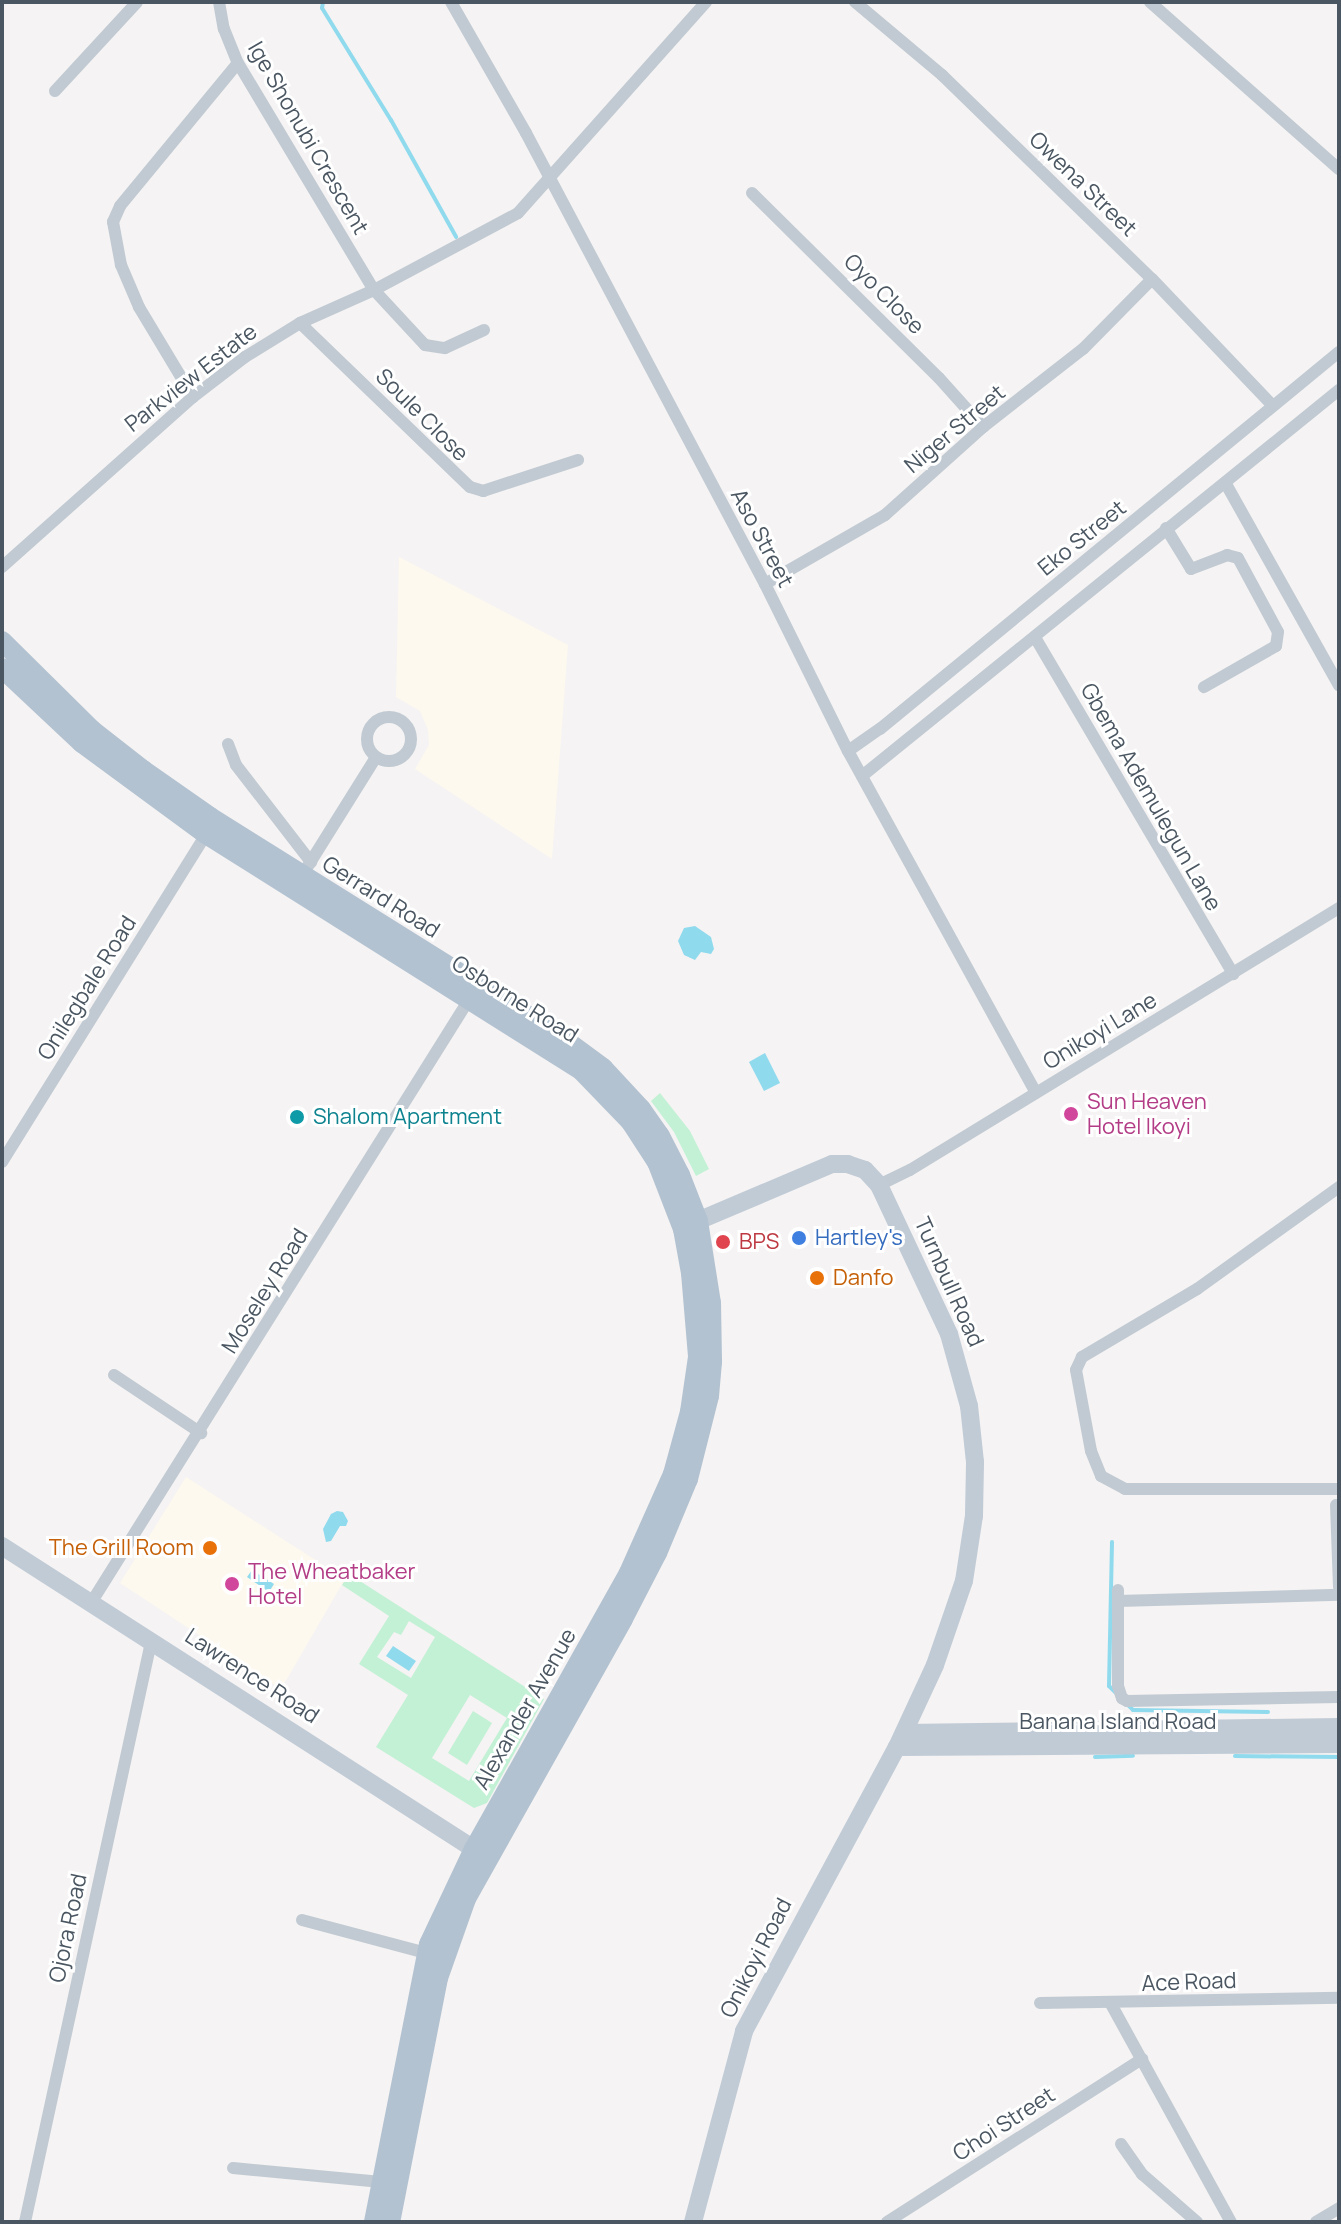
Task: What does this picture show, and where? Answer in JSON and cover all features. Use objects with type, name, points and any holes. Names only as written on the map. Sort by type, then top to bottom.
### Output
[{"type":"main road","name":"Gerrard Road","points":[[2,641],[92,730],[143,770],[306,868],[557,1034],[603,1068],[641,1109],[660,1136],[680,1175],[689,1220]]},
{"type":"main road","name":"Osborne Road","points":[[2,668],[82,743],[206,834],[581,1070],[606,1093],[657,1162],[689,1220]]},
{"type":"main road","name":"Alexander Avenue","points":[[374,2222],[426,1953],[474,1849],[629,1573],[673,1474],[690,1412],[698,1357],[689,1220]]},
{"type":"main road","name":"Alexander Avenue","points":[[390,2222],[438,1978],[466,1899],[623,1619],[657,1553],[688,1479],[709,1396],[712,1362],[711,1303],[689,1220]]},
{"type":"street","points":[[55,91],[137,2]]},
{"type":"street","name":"Ige Shonubi Crescent","points":[[219,2],[224,29],[238,63],[374,290],[425,345],[445,348],[484,330]]},
{"type":"street","name":"Aso Street","points":[[451,2],[765,584],[848,751],[1036,1093]]},
{"type":"street","name":"Parkview Estate","points":[[2,567],[193,397],[245,357],[300,323],[374,290],[500,225],[529,205],[706,2]]},
{"type":"street","name":"Owena Street","points":[[855,2],[942,75],[1152,279],[1273,406]]},
{"type":"street","points":[[1150,2],[1339,169]]},
{"type":"street","points":[[193,397],[139,307],[121,265],[113,222],[120,206],[238,63]]},
{"type":"street","name":"Oyo Close","points":[[752,193],[939,378],[983,427]]},
{"type":"street","name":"Niger Street","points":[[765,584],[885,515],[983,427],[1083,349],[1152,279]]},
{"type":"street","name":"Soule Close","points":[[300,323],[470,487],[483,491],[578,460]]},
{"type":"street","name":"Eko Street","points":[[848,751],[880,729],[1339,352]]},
{"type":"street","name":"Eko Street","points":[[862,776],[1036,639],[1166,528],[1226,484],[1339,390]]},
{"type":"street","points":[[1226,484],[1338,683]]},
{"type":"street","points":[[1166,528],[1191,569],[1227,555],[1238,558],[1278,632],[1276,646],[1204,687]]},
{"type":"street","name":"Gbema Ademulegun Lane","points":[[1036,639],[1233,974]]},
{"type":"street","points":[[228,744],[236,765],[306,868],[376,757]]},
{"type":"street","name":"Onilegbale Road","points":[[2,1162],[206,834]]},
{"type":"street","name":"Onikoyi Lane","points":[[879,1185],[910,1170],[1339,908]]},
{"type":"street","name":"Moseley Road","points":[[91,1603],[201,1433],[470,998]]},
{"type":"street","points":[[689,1220],[832,1164],[848,1164],[865,1170],[879,1185]]},
{"type":"street","name":"Turnbull Road","points":[[879,1185],[961,1368],[975,1462],[974,1516],[964,1581],[935,1665],[901,1740]]},
{"type":"street","points":[[1339,1187],[1197,1289],[1082,1357],[1076,1370],[1091,1451],[1101,1476],[1125,1489],[1339,1489]]},
{"type":"street","points":[[114,1375],[201,1433]]},
{"type":"street","points":[[1336,1505],[1339,1587]]},
{"type":"street","name":"Lawrence Road","points":[[2,1546],[474,1849]]},
{"type":"street","points":[[1339,1595],[1118,1596],[1118,1686],[1122,1698],[1127,1701],[1339,1697]]},
{"type":"street","name":"Ojora Road","points":[[25,2222],[151,1642]]},
{"type":"street","name":"Banana Island Road","points":[[901,1740],[1339,1727]]},
{"type":"street","name":"Banana Island Road","points":[[901,1740],[1339,1744]]},
{"type":"street","name":"Onikoyi Road","points":[[693,2222],[744,2031],[901,1740]]},
{"type":"street","points":[[302,1920],[426,1953]]},
{"type":"street","name":"Ace Road","points":[[1040,2003],[1339,1998]]},
{"type":"street","points":[[1111,2004],[1226,2221]]},
{"type":"street","name":"Choi Street","points":[[887,2222],[1142,2059]]},
{"type":"street","points":[[1121,2144],[1142,2174],[1197,2222]]},
{"type":"street","points":[[233,2168],[381,2182]]},
{"type":"street","points":[[1316,2222],[1339,2208]]},
{"type":"shaded area","points":[[399,557],[568,645],[552,859],[415,769],[429,745],[428,730],[420,711],[396,697]]},
{"type":"shaded area","name":"The Wheatbaker Hotel","points":[[186,1477],[345,1579],[281,1689],[120,1583]]},
{"type":"green space","points":[[660,1093],[690,1131],[709,1169],[696,1176],[674,1132],[651,1101]]},
{"type":"green space","points":[[349,1574],[544,1699],[487,1803],[474,1808],[376,1747],[408,1695],[359,1664],[389,1616],[342,1585]],"holes":[[[409,1621],[435,1637],[411,1678],[377,1657],[394,1632],[401,1635]],[[470,1695],[507,1718],[469,1781],[432,1758]]]},
{"type":"green space","points":[[473,1711],[492,1723],[467,1765],[448,1753]]},
{"type":"water","points":[[695,926],[711,937],[714,949],[711,954],[701,952],[695,960],[684,955],[678,941],[684,928]]},
{"type":"water","points":[[765,1053],[780,1083],[764,1091],[749,1062]]},
{"type":"water","points":[[343,1512],[348,1521],[346,1526],[340,1526],[331,1541],[326,1542],[323,1529],[331,1514]]},
{"type":"water","points":[[252,1570],[274,1584],[269,1592],[247,1577]]},
{"type":"water","points":[[393,1646],[416,1661],[409,1671],[386,1656]]},
{"type":"waterway","points":[[323,2],[322,8],[391,120],[456,237]]},
{"type":"waterway","points":[[1112,1542],[1109,1686],[1116,1693]]},
{"type":"waterway","points":[[1128,1705],[1133,1710],[1268,1712]]},
{"type":"waterway","points":[[1095,1757],[1133,1756]]},
{"type":"waterway","points":[[1235,1756],[1339,1757]]},
{"type":"place","name":"Sun Heaven Hotel Ikoyi","points":[[1071,1114]]},
{"type":"place","name":"Shalom Apartment","points":[[297,1117]]},
{"type":"place","name":"Hartley's","points":[[799,1238]]},
{"type":"place","name":"BPS","points":[[723,1242]]},
{"type":"place","name":"Danfo","points":[[817,1278]]},
{"type":"place","name":"The Grill Room","points":[[210,1548]]},
{"type":"place","name":"The Wheatbaker Hotel","points":[[232,1584]]}]
